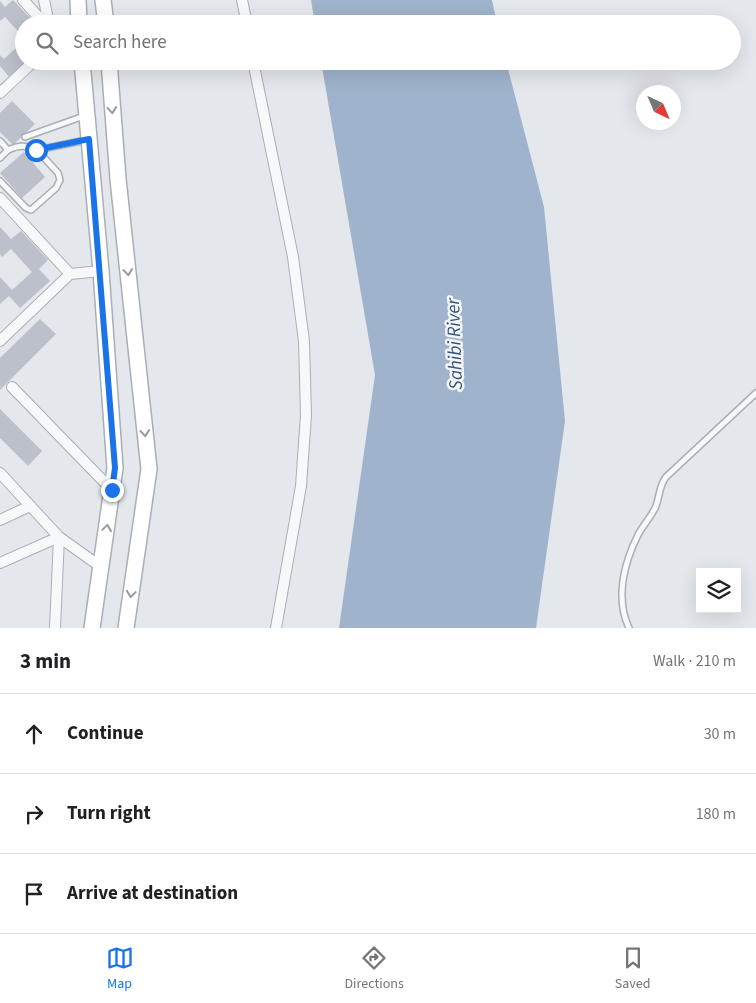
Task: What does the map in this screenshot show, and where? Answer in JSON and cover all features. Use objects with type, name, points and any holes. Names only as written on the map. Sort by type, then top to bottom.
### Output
[{"type":"street","points":[[23,0],[37,15]]},
{"type":"street","points":[[44,0],[47,15]]},
{"type":"street","points":[[78,0],[79,15]]},
{"type":"street","points":[[103,0],[105,15]]},
{"type":"street","points":[[242,0],[244,15]]},
{"type":"street","points":[[1,90],[24,70]]},
{"type":"street","points":[[83,70],[101,271],[115,468],[92,628]]},
{"type":"street","points":[[110,70],[118,179],[148,468],[126,628]]},
{"type":"street","points":[[255,70],[293,257],[304,340],[306,415],[301,486],[276,628]]},
{"type":"street","points":[[1,202],[70,274]]},
{"type":"street","points":[[0,341],[70,274],[101,271]]},
{"type":"street","points":[[12,387],[112,490]]},
{"type":"street","points":[[0,473],[59,537],[101,567]]},
{"type":"street","points":[[0,520],[30,506]]},
{"type":"street","points":[[0,563],[59,537]]},
{"type":"street","points":[[55,628],[59,537]]},
{"type":"lane","points":[[25,137],[87,115]]},
{"type":"lane","points":[[36,150],[89,139]]},
{"type":"lane","points":[[0,141],[8,150]]},
{"type":"lane","points":[[0,158],[8,150],[23,145],[36,150],[58,173],[60,180],[56,188],[31,210],[26,208],[0,181]]},
{"type":"lane","points":[[629,628],[623,607],[622,587],[626,564],[637,538],[656,505],[660,485],[666,477],[756,393]]},
{"type":"water","points":[[311,0],[492,0],[495,15],[314,15]]},
{"type":"water","name":"Sahibi River","points":[[323,70],[508,70],[544,207],[565,421],[536,628],[339,628],[375,375]]},
{"type":"building","points":[[13,0],[27,15],[15,15],[15,28],[5,17],[0,21],[0,1],[5,7]]},
{"type":"building","points":[[15,49],[15,70],[21,70],[11,79],[0,66],[0,55],[4,59]]},
{"type":"building","points":[[12,101],[35,124],[13,145],[0,132],[0,113]]},
{"type":"building","points":[[24,152],[45,177],[22,198],[0,173]]},
{"type":"building","points":[[0,227],[11,239],[21,231],[48,260],[39,269],[50,281],[20,308],[9,296],[0,304],[0,277],[12,290],[32,272],[11,249],[2,257],[0,254]]},
{"type":"building","points":[[40,319],[56,334],[0,390],[0,358]]},
{"type":"building","points":[[0,409],[42,451],[28,466],[0,438]]},
{"type":"route","points":[[36,150],[89,139],[101,271],[115,468],[112,490]]}]
